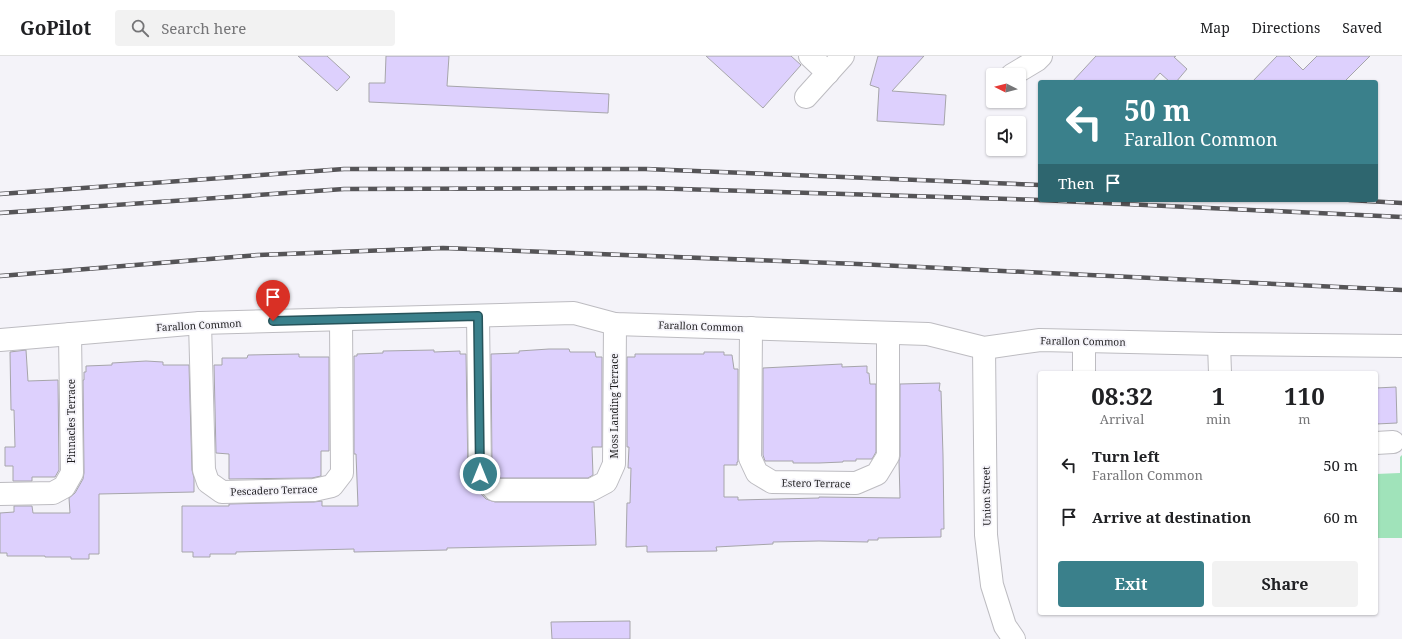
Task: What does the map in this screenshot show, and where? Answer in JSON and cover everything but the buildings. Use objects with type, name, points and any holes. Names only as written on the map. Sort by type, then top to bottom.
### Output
[{"type":"street","points":[[810,56],[828,73]]},
{"type":"street","points":[[806,97],[843,56]]},
{"type":"street","points":[[1024,68],[1041,56]]},
{"type":"street","name":"Farallon Common","points":[[0,340],[200,323],[574,313],[615,324],[928,334],[984,348],[1040,340],[1402,346]]},
{"type":"street","name":"Moss Landing Terrace","points":[[478,316],[480,474],[495,490],[591,490],[606,482],[614,464],[615,324]]},
{"type":"street","name":"Pescadero Terrace","points":[[200,323],[204,470],[208,482],[222,492],[314,490],[332,486],[342,473],[341,319]]},
{"type":"street","name":"Estero Terrace","points":[[751,328],[750,458],[757,473],[772,482],[856,483],[877,474],[888,456],[888,333]]},
{"type":"street","name":"Pinnacles Terrace","points":[[0,494],[53,493],[64,487],[72,473],[70,334]]},
{"type":"street","points":[[1084,341],[1084,371]]},
{"type":"street","points":[[1219,344],[1220,371]]},
{"type":"street","name":"Union Street","points":[[984,348],[986,536],[992,585],[1005,626],[1014,639]]},
{"type":"green space","points":[[1402,455],[1402,538],[1378,538],[1378,474],[1400,473],[1400,457]]},
{"type":"railway","points":[[0,194],[344,169],[646,169],[1038,185]]},
{"type":"railway","points":[[0,213],[344,189],[646,188],[1038,200]]},
{"type":"railway","points":[[1083,202],[1402,217]]},
{"type":"railway","points":[[1378,202],[1402,203]]},
{"type":"railway","points":[[0,276],[258,255],[443,248],[858,264],[1402,290]]},
{"type":"route","points":[[273,321],[478,316],[480,474]]}]
